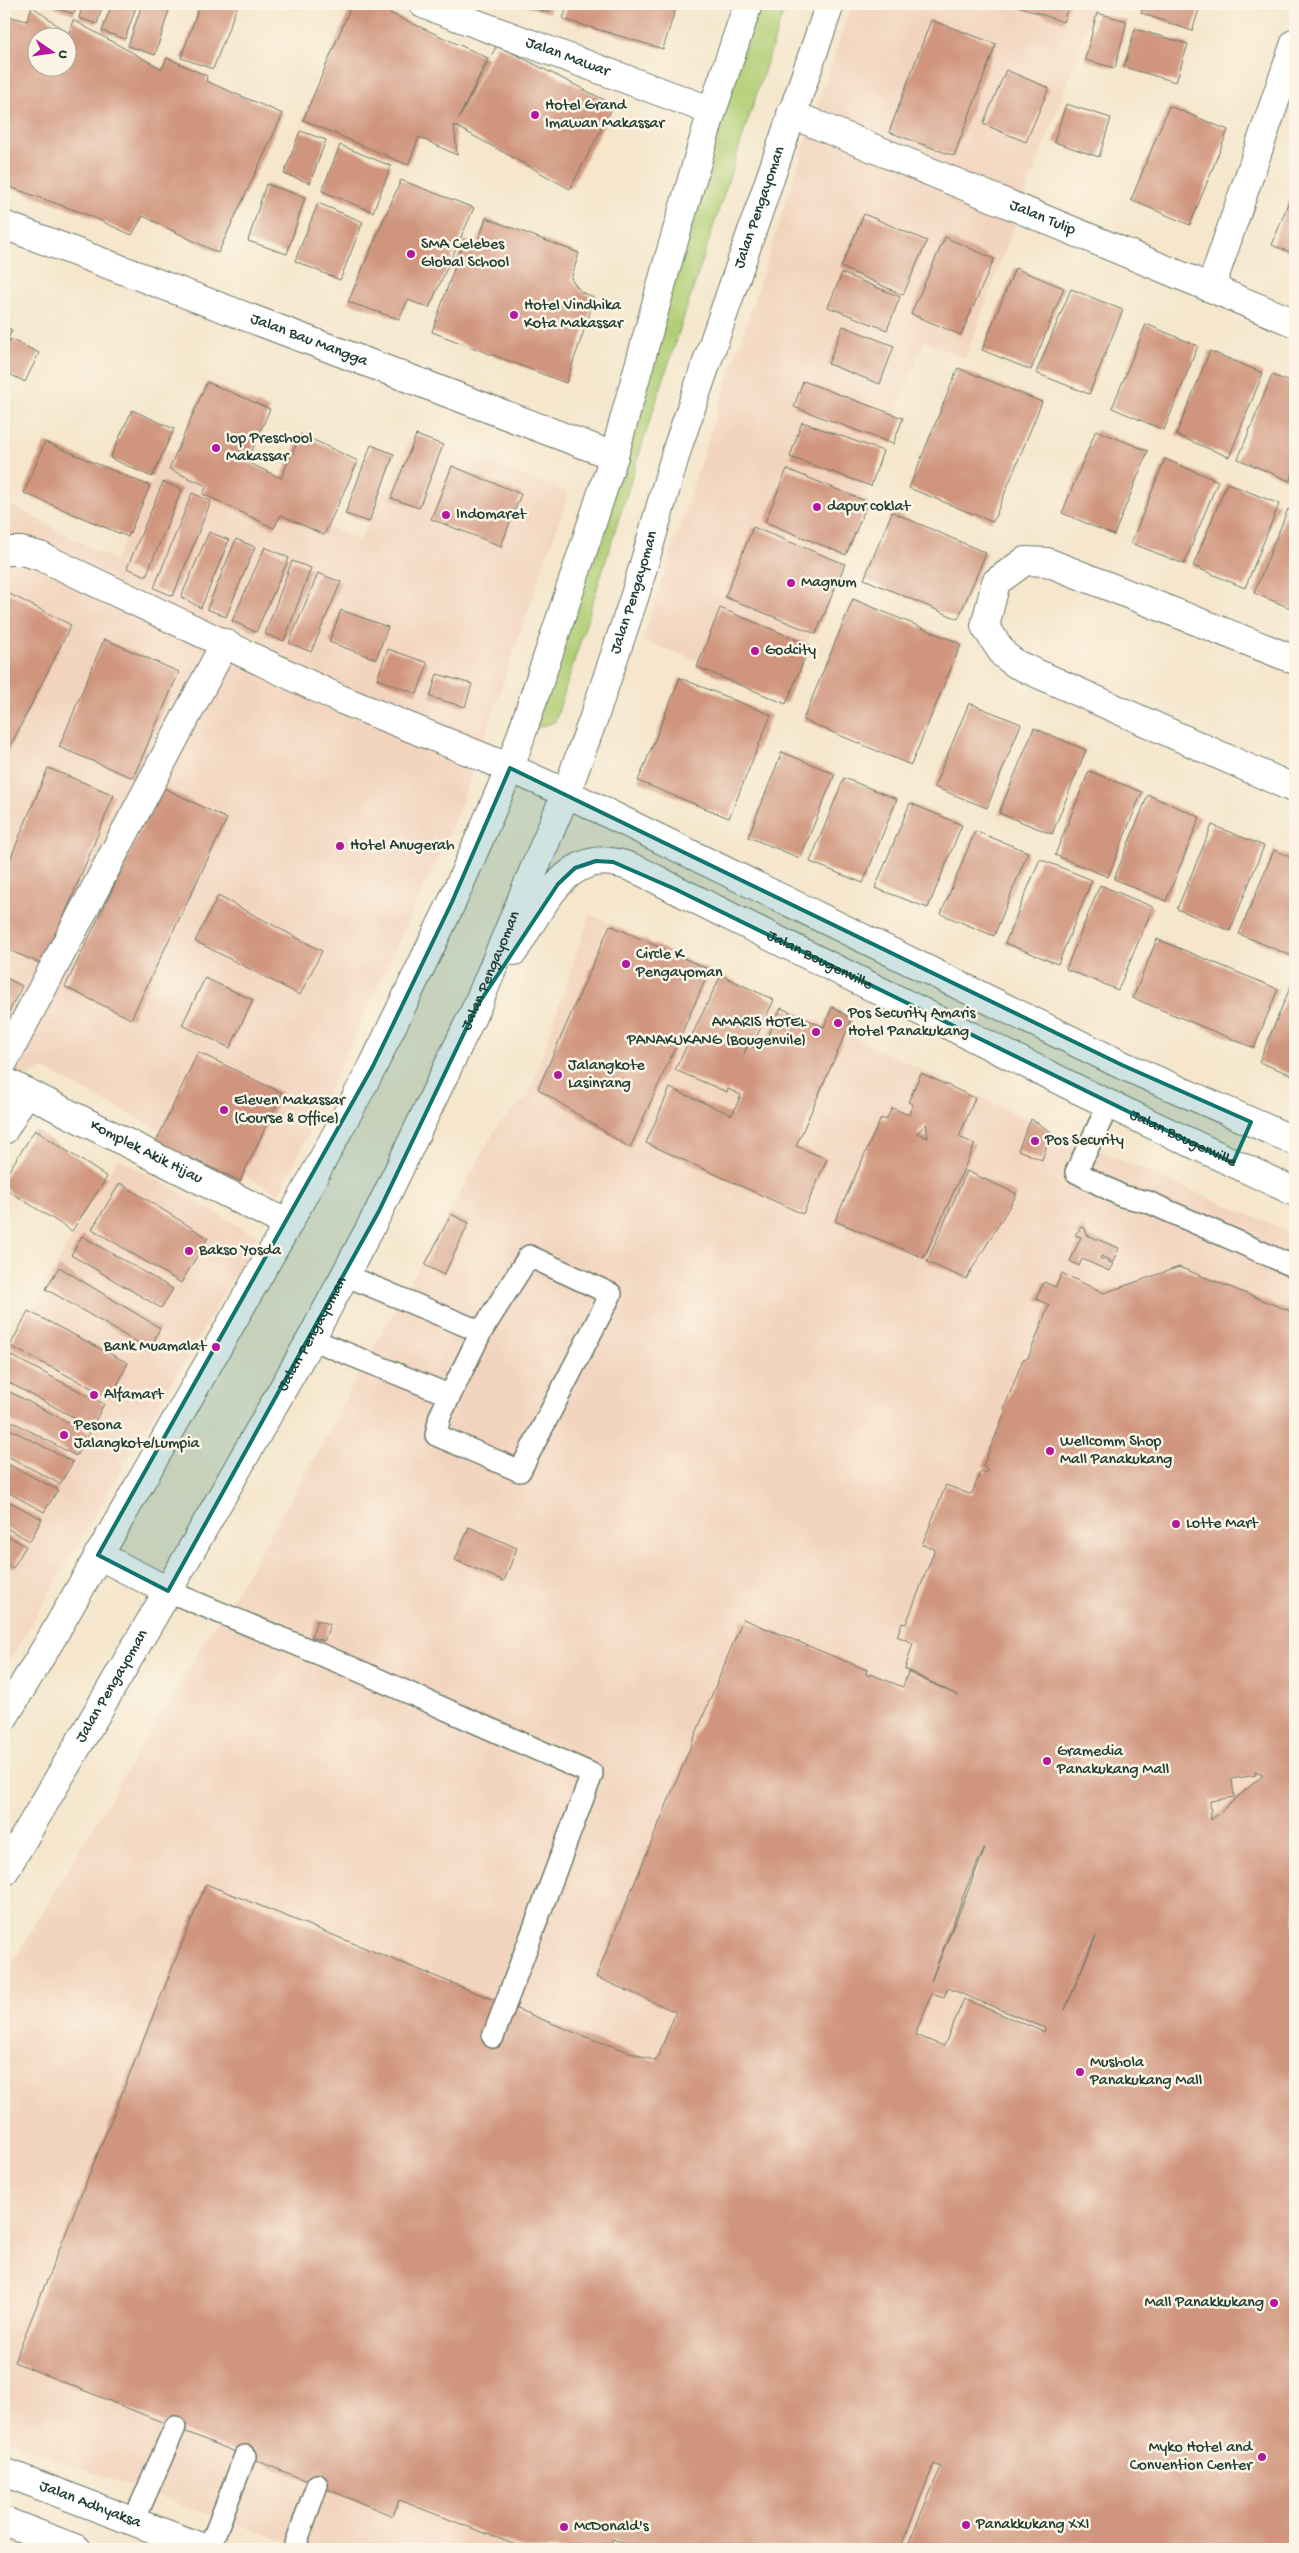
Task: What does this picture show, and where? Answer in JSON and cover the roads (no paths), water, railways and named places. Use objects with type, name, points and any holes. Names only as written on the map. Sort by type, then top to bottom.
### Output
[{"type":"street","points":[[4,1717],[288,1224],[377,1057],[452,902],[510,768],[614,456],[712,111],[748,4]]},
{"type":"street","name":"Jalan Pengayoman","points":[[4,1872],[168,1591],[310,1340],[379,1211],[477,1006],[566,793],[635,595],[678,446],[830,4]]},
{"type":"street","name":"Jalan Mawar","points":[[432,5],[712,111]]},
{"type":"street","points":[[1211,288],[1295,42]]},
{"type":"street","name":"Jalan Tulip","points":[[791,114],[1153,266],[1295,323]]},
{"type":"street","name":"Jalan Bau Mangga","points":[[4,225],[614,456]]},
{"type":"street","points":[[4,551],[21,550],[40,556],[340,699],[510,768],[566,793],[1122,1065],[1295,1141]]},
{"type":"street","points":[[1295,660],[1047,562],[1025,561],[996,582],[985,626],[1004,655],[1016,664],[1295,789]]},
{"type":"street","points":[[4,1061],[225,643]]},
{"type":"street","name":"Jalan Bougenville","points":[[477,1006],[558,884],[575,868],[596,861],[613,862],[675,888],[1109,1104],[1295,1192]]},
{"type":"street","points":[[4,1130],[15,1087]]},
{"type":"street","name":"Komplek Akik Hijau","points":[[15,1087],[288,1224]]},
{"type":"street","points":[[1233,1163],[1251,1122]]},
{"type":"street","points":[[98,1555],[168,1591]]},
{"type":"street","name":"Jalan Adhyaksa","points":[[4,2472],[133,2523],[208,2549]]},
{"type":"street","points":[[4,2520],[77,2549]]},
{"type":"lane","points":[[1109,1104],[1076,1172],[1122,1196],[1148,1202],[1295,1267]]},
{"type":"lane","points":[[529,1256],[611,1294],[520,1471],[436,1435],[440,1416],[449,1395],[481,1332],[529,1256]]},
{"type":"lane","points":[[345,1275],[481,1332]]},
{"type":"lane","points":[[310,1340],[449,1395]]},
{"type":"lane","points":[[168,1591],[348,1666],[592,1774],[492,2037]]},
{"type":"lane","points":[[133,2523],[175,2428]]},
{"type":"lane","points":[[208,2549],[246,2456]]},
{"type":"lane","points":[[294,2549],[317,2485]]},
{"type":"place","name":"Hotel Grand Imawan Makassar","points":[[535,115]]},
{"type":"place","name":"SMA Celebes Global School","points":[[411,254]]},
{"type":"place","name":"Hotel Vindhika Kota Makassar","points":[[514,315]]},
{"type":"place","name":"Iop Preschool Makassar","points":[[216,448]]},
{"type":"place","name":"dapur coklat","points":[[817,507]]},
{"type":"place","name":"Indomaret","points":[[446,515]]},
{"type":"place","name":"Magnum","points":[[791,583]]},
{"type":"place","name":"Godcity","points":[[755,651]]},
{"type":"place","name":"Hotel Anugerah","points":[[340,846]]},
{"type":"place","name":"Circle K Pengayoman","points":[[626,964]]},
{"type":"place","name":"Pos Security Amaris Hotel Panakukang","points":[[838,1023]]},
{"type":"place","name":"AMARIS HOTEL PANAKUKANG (Bougenvile)","points":[[816,1032]]},
{"type":"place","name":"Jalangkote Lasinrang","points":[[558,1075]]},
{"type":"place","name":"Eleven Makassar (Course & Office)","points":[[224,1110]]},
{"type":"place","name":"Pos Security","points":[[1035,1141]]},
{"type":"place","name":"Bakso Yosda","points":[[189,1251]]},
{"type":"place","name":"Bank Muamalat","points":[[216,1347]]},
{"type":"place","name":"Alfamart","points":[[94,1395]]},
{"type":"place","name":"Pesona Jalangkote/Lumpia","points":[[64,1435]]},
{"type":"place","name":"Wellcomm Shop Mall Panakukang","points":[[1050,1451]]},
{"type":"place","name":"Lotte Mart","points":[[1176,1524]]},
{"type":"place","name":"Gramedia Panakukang Mall","points":[[1047,1761]]},
{"type":"place","name":"Mushola Panakukang Mall","points":[[1080,2072]]},
{"type":"place","name":"Mall Panakkukang","points":[[1274,2303]]},
{"type":"place","name":"Myko Hotel and Convention Center","points":[[1262,2457]]},
{"type":"place","name":"Panakkukang XXI","points":[[966,2525]]},
{"type":"place","name":"McDonald's","points":[[564,2527]]}]
